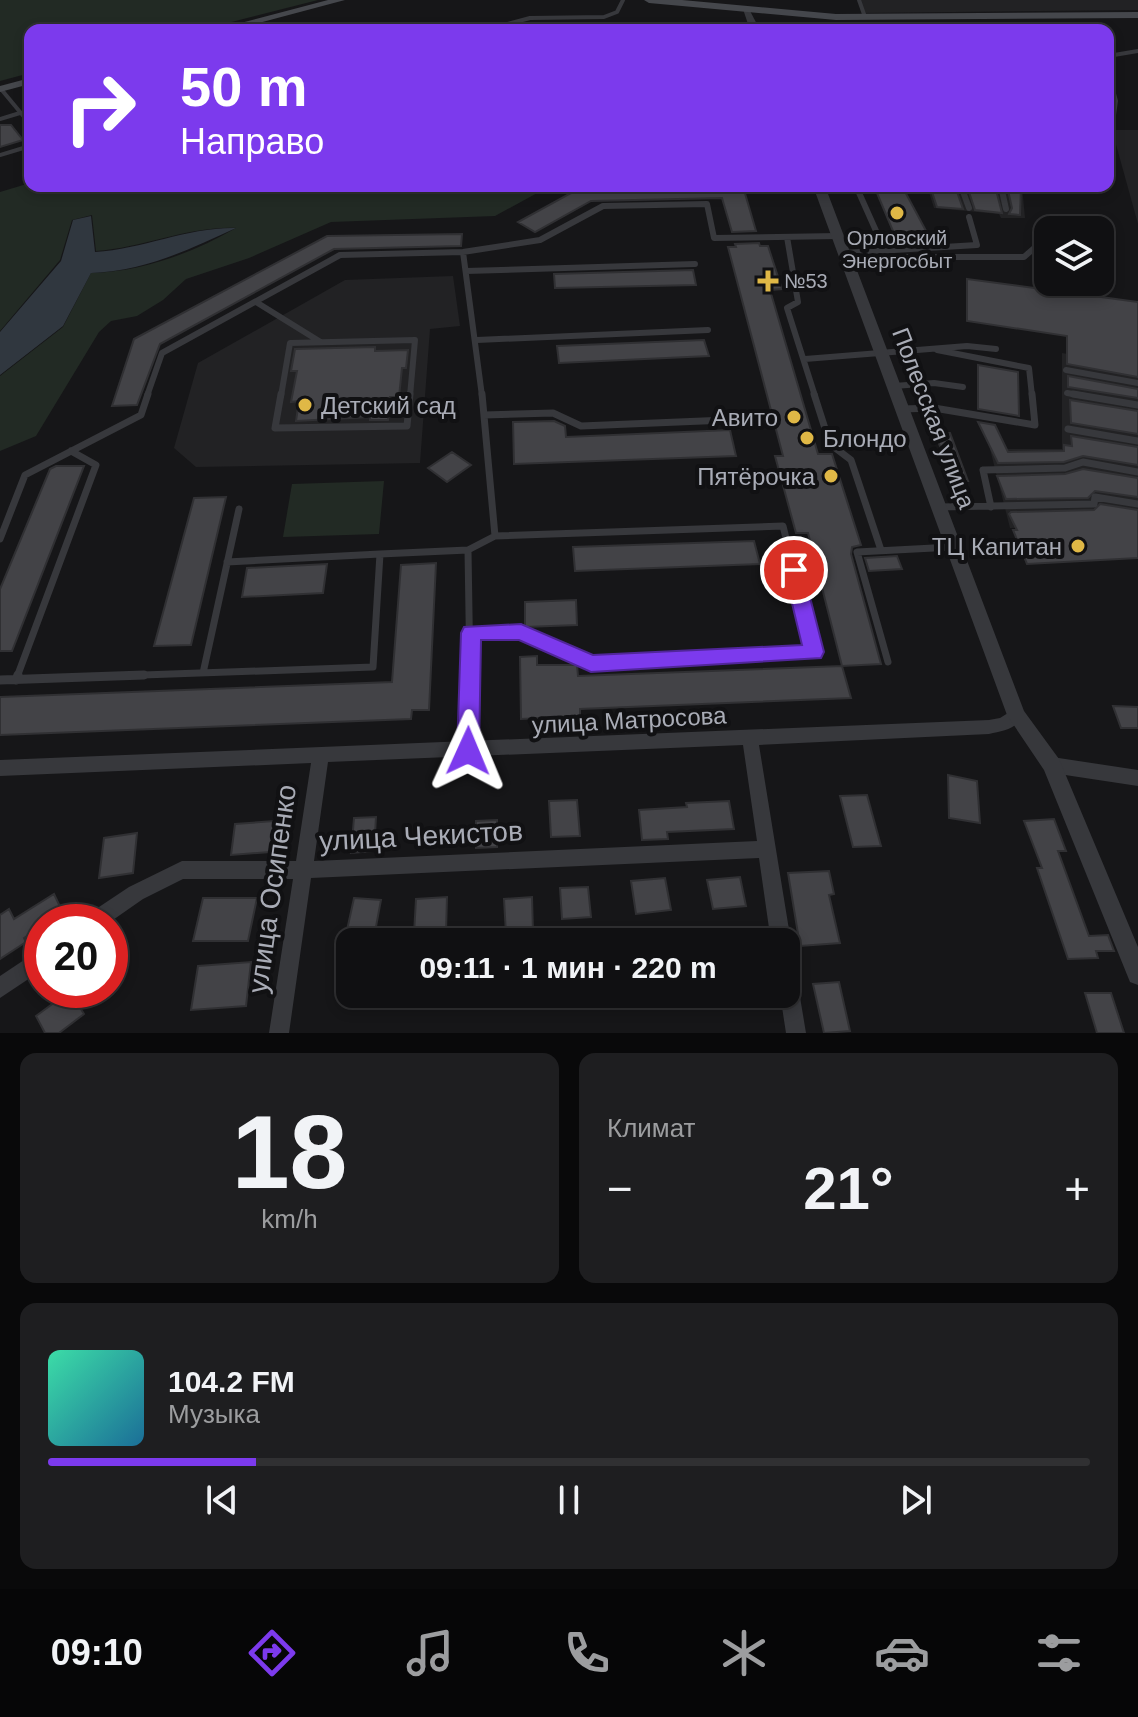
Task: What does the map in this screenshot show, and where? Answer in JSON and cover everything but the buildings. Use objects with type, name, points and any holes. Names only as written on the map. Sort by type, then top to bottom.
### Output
[{"type":"main road","points":[[243,24],[340,0]]},
{"type":"main road","points":[[649,0],[746,11],[865,17],[939,16],[994,20],[1138,15]]},
{"type":"main road","points":[[1,89],[24,83]]},
{"type":"street","points":[[746,11],[752,24]]},
{"type":"street","name":"Полесская улица","points":[[821,192],[1016,715],[1052,765],[1138,974]]},
{"type":"street","name":"улица Матросова","points":[[0,768],[989,727],[1004,724],[1016,715]]},
{"type":"street","points":[[750,739],[779,928]]},
{"type":"street","name":"улица Осипенко","points":[[279,1033],[321,754]]},
{"type":"street","points":[[1052,765],[1138,778]]},
{"type":"street","name":"улица Чекистов","points":[[120,904],[182,870],[303,870],[766,849]]},
{"type":"street","points":[[0,988],[24,971]]},
{"type":"street","points":[[792,1008],[796,1033]]},
{"type":"lane","points":[[512,24],[530,18],[604,17],[617,12],[623,0]]},
{"type":"lane","points":[[859,0],[865,17]]},
{"type":"lane","points":[[939,16],[942,24]]},
{"type":"lane","points":[[978,24],[994,20],[1019,24]]},
{"type":"lane","points":[[1114,55],[1138,51]]},
{"type":"lane","points":[[1,89],[24,117]]},
{"type":"lane","points":[[1114,94],[1114,115]]},
{"type":"lane","points":[[0,119],[20,113]]},
{"type":"lane","points":[[0,155],[24,148]]},
{"type":"lane","points":[[858,192],[885,257],[1024,257],[1034,248]]},
{"type":"lane","points":[[963,192],[969,208]]},
{"type":"lane","points":[[1002,192],[1006,209]]},
{"type":"lane","points":[[0,539],[25,475],[141,415],[162,353],[340,255],[463,252],[540,240],[603,206],[707,204],[714,238],[838,236]]},
{"type":"lane","points":[[844,253],[977,245],[969,217]]},
{"type":"lane","points":[[787,237],[798,302],[787,308],[830,444],[851,460],[881,550]]},
{"type":"lane","points":[[463,252],[477,340],[495,536]]},
{"type":"lane","points":[[466,271],[695,264]]},
{"type":"lane","points":[[256,302],[321,343],[415,340],[407,426],[275,428],[290,343],[321,343]]},
{"type":"lane","points":[[477,340],[708,330]]},
{"type":"lane","points":[[805,359],[967,346],[996,349]]},
{"type":"lane","points":[[903,409],[934,408],[1035,425],[1029,368],[937,350]]},
{"type":"lane","points":[[1066,370],[1138,383]]},
{"type":"lane","points":[[894,386],[934,383],[963,387]]},
{"type":"lane","points":[[1067,393],[1138,405]]},
{"type":"lane","points":[[484,415],[553,413],[581,426],[727,420]]},
{"type":"lane","points":[[1068,429],[1138,441]]},
{"type":"lane","points":[[16,680],[96,465],[71,451]]},
{"type":"lane","points":[[991,507],[983,470],[1065,468],[1083,462],[1138,472]]},
{"type":"lane","points":[[940,507],[1094,504],[1095,497],[1138,504]]},
{"type":"lane","points":[[203,673],[239,509]]},
{"type":"lane","points":[[227,562],[468,550],[495,536],[783,526],[814,652],[591,664],[521,632],[471,633]]},
{"type":"lane","points":[[888,662],[857,552],[955,547]]},
{"type":"lane","points":[[468,550],[471,633],[468,751]]},
{"type":"lane","points":[[0,680],[373,667],[380,554]]},
{"type":"shaded area","points":[[0,0],[318,0],[224,24],[24,24],[24,75],[0,81]]},
{"type":"shaded area","points":[[860,0],[1138,0],[1138,10],[865,13]]},
{"type":"shaded area","points":[[1114,130],[1138,130],[1138,224],[1114,137]]},
{"type":"shaded area","points":[[24,185],[24,192],[539,192],[495,216],[331,222],[249,258],[186,279],[163,300],[137,316],[111,321],[99,332],[36,436],[0,451],[0,376],[63,327],[91,273],[129,269],[166,260],[236,228],[201,230],[96,251],[92,215],[72,220],[60,260],[0,331],[0,192]]},
{"type":"shaded area","points":[[929,192],[1023,192],[1025,218],[1001,218],[999,214],[934,208]]},
{"type":"shaded area","points":[[91,216],[95,252],[200,231],[236,228],[148,264],[91,273],[63,326],[0,375],[0,332],[61,261],[73,220]]},
{"type":"shaded area","name":"Детский сад","points":[[453,276],[460,326],[430,329],[420,463],[196,467],[174,448],[198,363],[345,280]]},
{"type":"shaded area","points":[[1062,353],[1138,367],[1138,524],[1010,528],[990,449],[1062,449]]},
{"type":"shaded area","points":[[384,481],[379,534],[283,537],[292,484]]},
{"type":"place","name":"Орловский Энергосбыт","points":[[897,213]]},
{"type":"place","name":"№53","points":[[768,281]]},
{"type":"place","name":"Детский сад","points":[[305,405]]},
{"type":"place","name":"Авито","points":[[794,417]]},
{"type":"place","name":"Блондо","points":[[807,438]]},
{"type":"place","name":"Пятёрочка","points":[[831,476]]},
{"type":"place","name":"ТЦ Капитан","points":[[1078,546]]},
{"type":"route","points":[[468,751],[471,633],[521,632],[591,664],[814,652],[794,570]]}]
